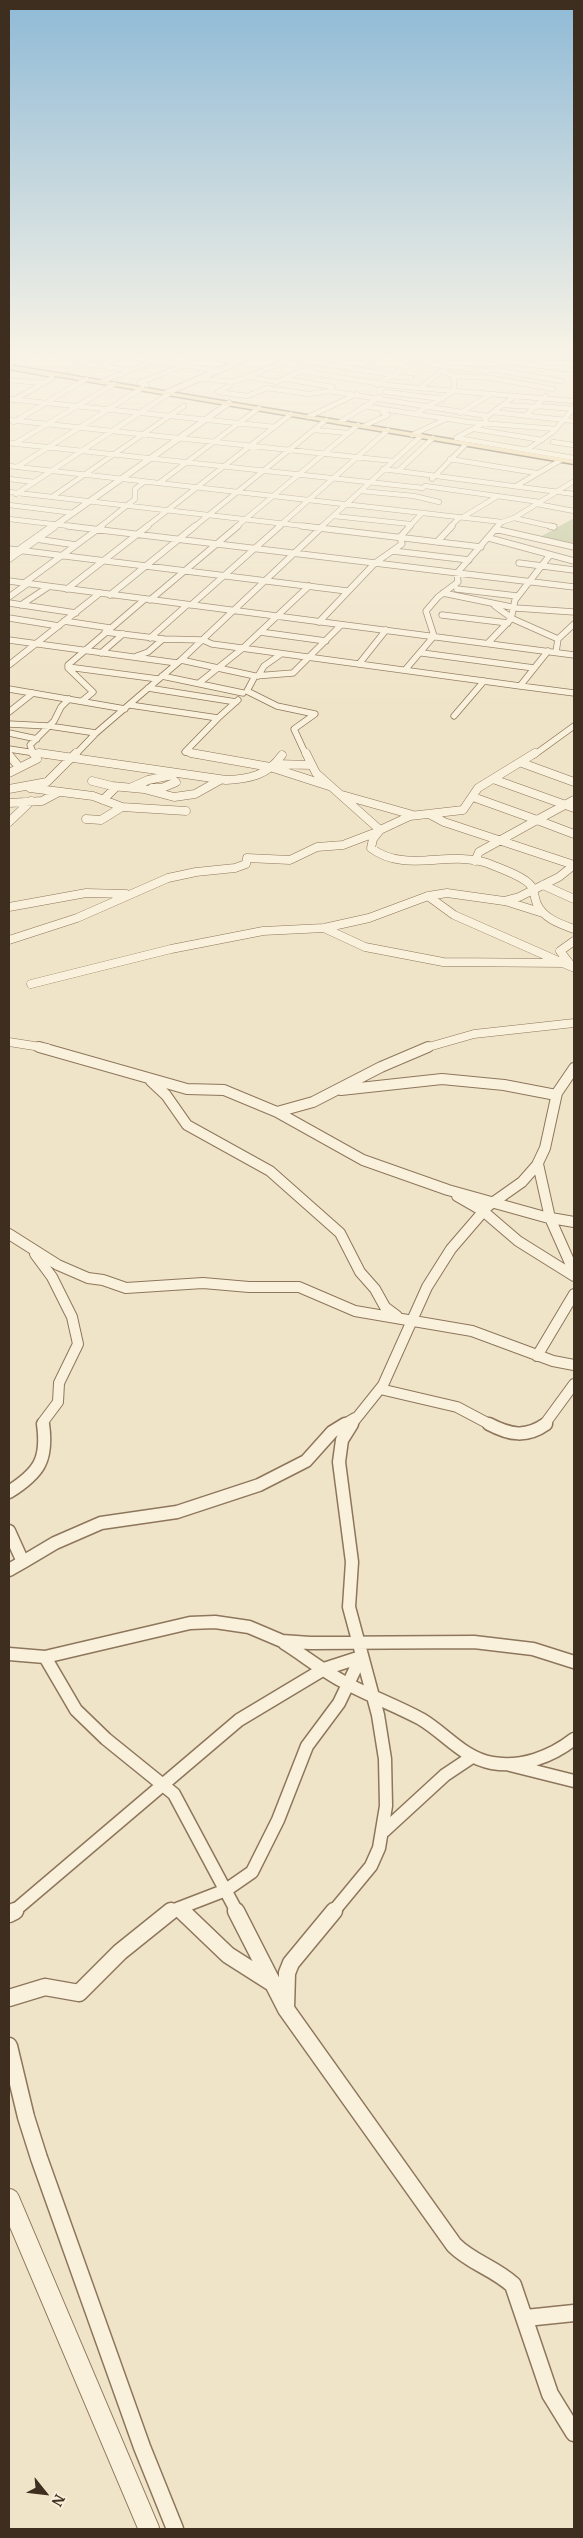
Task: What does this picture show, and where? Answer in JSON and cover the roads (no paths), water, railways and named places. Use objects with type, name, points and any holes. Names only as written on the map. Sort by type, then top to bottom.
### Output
[{"type":"street","points":[[29,468],[502,522],[514,518],[574,481]]},
{"type":"street","points":[[9,499],[55,468]]},
{"type":"street","points":[[52,497],[94,468]]},
{"type":"street","points":[[9,558],[136,468]]},
{"type":"street","points":[[159,483],[179,468]]},
{"type":"street","points":[[67,589],[222,468]]},
{"type":"street","points":[[249,468],[457,490],[539,503],[574,511]]},
{"type":"street","points":[[68,667],[84,650],[184,571],[306,468]]},
{"type":"street","points":[[150,638],[224,576],[345,468]]},
{"type":"street","points":[[390,484],[402,468]]},
{"type":"street","points":[[414,496],[441,468]]},
{"type":"street","points":[[489,471],[493,468]]},
{"type":"street","points":[[505,473],[510,468]]},
{"type":"street","points":[[513,468],[536,473]]},
{"type":"street","points":[[516,486],[545,468]]},
{"type":"street","points":[[9,789],[48,781],[74,758],[96,733],[203,640],[383,469],[574,494]]},
{"type":"street","points":[[110,595],[264,470]]},
{"type":"street","points":[[476,480],[482,476]]},
{"type":"street","points":[[492,483],[499,478]]},
{"type":"street","points":[[9,479],[35,482]]},
{"type":"street","points":[[9,597],[61,555],[128,506],[135,499],[135,489],[144,482]]},
{"type":"street","points":[[451,494],[457,490]]},
{"type":"street","points":[[361,491],[414,496],[439,502]]},
{"type":"street","points":[[9,492],[481,547]]},
{"type":"street","points":[[437,542],[462,517],[498,496]]},
{"type":"street","points":[[400,537],[410,524],[445,498]]},
{"type":"street","points":[[9,505],[74,513]]},
{"type":"street","points":[[334,516],[410,524]]},
{"type":"street","points":[[514,518],[554,527]]},
{"type":"street","points":[[9,519],[574,586]]},
{"type":"street","points":[[9,526],[18,520]]},
{"type":"street","points":[[362,533],[374,520]]},
{"type":"street","points":[[434,636],[426,611],[443,593],[458,582],[457,573],[502,522]]},
{"type":"street","points":[[496,529],[574,547]]},
{"type":"street","points":[[319,622],[375,563],[402,544],[400,537]]},
{"type":"street","points":[[489,538],[529,551],[574,561]]},
{"type":"street","points":[[36,539],[76,544]]},
{"type":"street","points":[[559,557],[567,545]]},
{"type":"street","points":[[9,549],[347,591]]},
{"type":"street","points":[[393,551],[469,560]]},
{"type":"street","points":[[507,578],[529,551]]},
{"type":"street","points":[[411,568],[412,554]]},
{"type":"street","points":[[488,644],[510,621],[516,608],[515,600],[517,596],[544,566],[550,555]]},
{"type":"street","points":[[519,562],[574,569],[569,578],[574,586]]},
{"type":"street","points":[[9,582],[574,655]]},
{"type":"street","points":[[199,683],[243,648],[309,586]]},
{"type":"street","points":[[21,605],[48,587]]},
{"type":"street","points":[[451,588],[517,596]]},
{"type":"street","points":[[9,665],[38,644],[100,593]]},
{"type":"street","points":[[443,593],[516,608],[574,612]]},
{"type":"street","points":[[9,604],[76,613]]},
{"type":"street","points":[[492,604],[510,621]]},
{"type":"street","points":[[442,615],[510,621],[558,639]]},
{"type":"street","points":[[9,618],[108,630],[150,638],[203,640],[212,644],[308,658],[574,693]]},
{"type":"street","points":[[9,627],[20,620]]},
{"type":"street","points":[[556,652],[558,639],[574,624]]},
{"type":"street","points":[[9,640],[179,662],[257,676],[290,674],[341,625]]},
{"type":"street","points":[[359,664],[386,630]]},
{"type":"street","points":[[260,632],[326,641]]},
{"type":"street","points":[[101,652],[123,634]]},
{"type":"street","points":[[405,670],[422,653],[434,636]]},
{"type":"street","points":[[135,657],[148,652],[162,639]]},
{"type":"street","points":[[269,652],[277,644]]},
{"type":"street","points":[[520,686],[548,651]]},
{"type":"street","points":[[422,653],[534,668]]},
{"type":"street","points":[[9,654],[22,656]]},
{"type":"street","points":[[281,654],[264,666],[236,702],[186,752],[274,764],[311,765]]},
{"type":"street","points":[[68,667],[199,683],[245,692],[277,706],[315,714],[294,729],[311,765],[316,773],[378,831]]},
{"type":"street","points":[[68,667],[92,690],[82,701]]},
{"type":"street","points":[[454,716],[484,682]]},
{"type":"street","points":[[148,688],[236,702]]},
{"type":"street","points":[[9,689],[82,701],[218,718]]},
{"type":"street","points":[[9,712],[33,693]]},
{"type":"street","points":[[9,773],[37,759],[29,747],[49,726],[69,699]]},
{"type":"street","points":[[9,724],[49,726],[96,733]]},
{"type":"street","points":[[340,795],[413,815],[463,810],[478,788],[522,763],[574,726]]},
{"type":"street","points":[[9,733],[37,739]]},
{"type":"street","points":[[9,749],[220,780],[253,779],[274,764],[282,755]]},
{"type":"street","points":[[10,759],[19,767]]},
{"type":"street","points":[[274,764],[292,759]]},
{"type":"street","points":[[522,763],[574,782]]},
{"type":"street","points":[[274,764],[330,786]]},
{"type":"street","points":[[131,788],[148,780],[180,774]]},
{"type":"street","points":[[493,779],[574,808]]},
{"type":"street","points":[[144,789],[174,797],[195,794],[220,780]]},
{"type":"street","points":[[92,781],[112,786],[144,789],[162,788],[176,782]]},
{"type":"street","points":[[103,800],[116,787],[112,786]]},
{"type":"street","points":[[22,787],[93,796],[122,807],[186,811]]},
{"type":"street","points":[[9,822],[42,790]]},
{"type":"street","points":[[9,803],[29,803],[54,796],[59,792]]},
{"type":"street","points":[[472,797],[574,834]]},
{"type":"street","points":[[475,860],[479,852],[574,800]]},
{"type":"street","points":[[86,820],[93,822],[108,819],[122,807]]},
{"type":"street","points":[[429,814],[444,822],[574,865]]},
{"type":"street","points":[[9,940],[77,918],[129,894],[175,876],[235,868],[246,864],[246,858],[290,860],[318,847],[343,845],[413,815]]},
{"type":"street","points":[[378,831],[371,848],[376,854],[394,860],[415,861],[454,858],[475,860],[530,882],[534,888],[536,903],[543,913]]},
{"type":"street","points":[[504,901],[519,897],[559,877],[574,865]]},
{"type":"street","points":[[543,885],[574,899]]},
{"type":"street","points":[[9,907],[86,893],[129,894]]},
{"type":"street","points":[[31,984],[171,949],[254,933],[324,928],[369,918],[428,896],[448,893],[504,901],[543,913],[574,929]]},
{"type":"street","points":[[428,896],[454,915],[570,966]]},
{"type":"street","points":[[324,928],[365,947],[399,956],[442,962],[533,961],[570,966]]},
{"type":"street","points":[[533,961],[560,951],[574,941]]},
{"type":"street","points":[[560,951],[570,966]]},
{"type":"street","points":[[277,1112],[300,1108],[436,1043],[494,1030],[574,1023]]},
{"type":"street","points":[[9,1042],[62,1052],[187,1089],[224,1090],[277,1112],[358,1158],[448,1190],[550,1218],[574,1222]]},
{"type":"street","points":[[286,2008],[286,1978],[291,1963],[363,1878],[377,1854],[384,1831],[384,1770],[374,1696],[361,1657],[349,1604],[352,1560],[340,1462],[341,1443],[358,1416],[380,1389],[413,1320],[423,1294],[449,1251],[493,1201],[523,1184],[538,1164],[550,1137],[556,1095],[561,1084],[574,1068]]},
{"type":"street","points":[[146,1077],[166,1095],[187,1125],[270,1171],[340,1233],[352,1252],[360,1272],[375,1289],[386,1307],[401,1318]]},
{"type":"street","points":[[337,1090],[442,1079],[504,1085],[556,1095]]},
{"type":"street","points":[[538,1164],[550,1218],[574,1272]]},
{"type":"street","points":[[448,1190],[483,1211],[513,1238],[574,1276]]},
{"type":"street","points":[[9,1234],[32,1251],[88,1278],[103,1280],[126,1288],[203,1283],[249,1287],[294,1286],[309,1290],[355,1311],[472,1331],[537,1356],[574,1365]]},
{"type":"street","points":[[9,1492],[32,1476],[38,1469],[43,1456],[45,1437],[43,1422],[58,1402],[59,1384],[78,1344],[72,1316],[52,1277],[32,1251]]},
{"type":"street","points":[[537,1356],[574,1294]]},
{"type":"street","points":[[380,1389],[457,1406],[504,1432],[526,1435],[545,1425],[574,1384]]},
{"type":"street","points":[[9,1570],[55,1543],[101,1524],[177,1512],[259,1485],[306,1461],[332,1432],[358,1416]]},
{"type":"street","points":[[9,1531],[23,1562]]},
{"type":"street","points":[[9,1654],[45,1657],[202,1621],[231,1623],[249,1628],[282,1642],[347,1684],[430,1725],[458,1749],[472,1757],[574,1781]]},
{"type":"street","points":[[282,1642],[474,1642],[533,1649],[574,1662]]},
{"type":"street","points":[[45,1657],[64,1693],[76,1710],[106,1739],[165,1785],[180,1804],[286,2008],[454,2245],[464,2255],[506,2278],[518,2294],[550,2394],[574,2433]]},
{"type":"street","points":[[9,1914],[22,1906],[239,1720],[324,1669],[361,1657]]},
{"type":"street","points":[[9,1998],[45,1987],[79,1993],[120,1952],[170,1911],[226,1890],[246,1878],[257,1865],[308,1746],[339,1703],[361,1657]]},
{"type":"street","points":[[503,1764],[541,1757],[574,1739]]},
{"type":"street","points":[[384,1831],[445,1775],[472,1757]]},
{"type":"street","points":[[179,1908],[228,1955],[273,1984]]},
{"type":"street","points":[[9,2046],[26,2117],[39,2158],[142,2447],[174,2529]]},
{"type":"street","points":[[9,2199],[149,2529]]},
{"type":"street","points":[[526,2318],[574,2313]]}]
